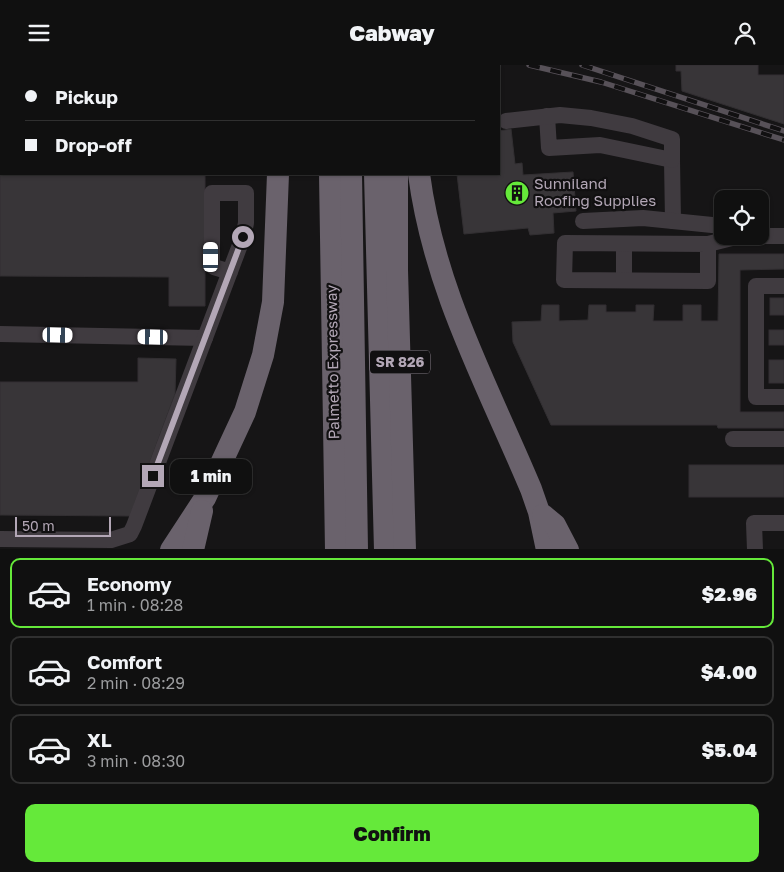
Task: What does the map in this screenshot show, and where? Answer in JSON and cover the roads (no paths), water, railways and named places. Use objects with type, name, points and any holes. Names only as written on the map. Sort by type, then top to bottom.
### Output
[{"type":"highway","points":[[171,549],[205,498],[245,412],[263,355],[273,302],[278,175]]},
{"type":"highway","name":"Palmetto Expressway","points":[[330,175],[336,549]]},
{"type":"highway","points":[[351,175],[357,549]]},
{"type":"highway","points":[[375,175],[385,549]]},
{"type":"highway","name":"SR 826","points":[[397,175],[397,269],[405,549]]},
{"type":"highway","points":[[419,175],[429,227],[453,312],[474,364],[522,468],[539,512],[547,549]]},
{"type":"highway","points":[[193,549],[205,498]]},
{"type":"highway","points":[[539,512],[556,525],[568,549]]},
{"type":"street","points":[[506,121],[560,115],[590,118],[632,126],[672,139],[673,221]]},
{"type":"street","points":[[547,116],[549,148],[600,145],[672,160]]},
{"type":"street","points":[[0,539],[111,540],[130,534],[230,272],[246,223],[246,193],[212,193],[212,263],[214,267],[230,272]]},
{"type":"street","points":[[583,221],[643,218],[714,225]]},
{"type":"street","points":[[769,236],[784,236]]},
{"type":"street","points":[[708,244],[708,281],[564,280],[565,243],[708,244],[714,242]]},
{"type":"street","points":[[624,244],[624,280]]},
{"type":"street","points":[[784,286],[756,287],[756,397],[784,397]]},
{"type":"street","points":[[0,334],[205,338]]},
{"type":"street","points":[[733,439],[784,439]]},
{"type":"street","points":[[755,549],[754,523],[784,523]]},
{"type":"railway","points":[[529,65],[601,82],[784,140]]},
{"type":"railway","points":[[582,65],[784,131]]},
{"type":"place","name":"Sunniland Roofing Supplies","points":[[517,193]]}]
